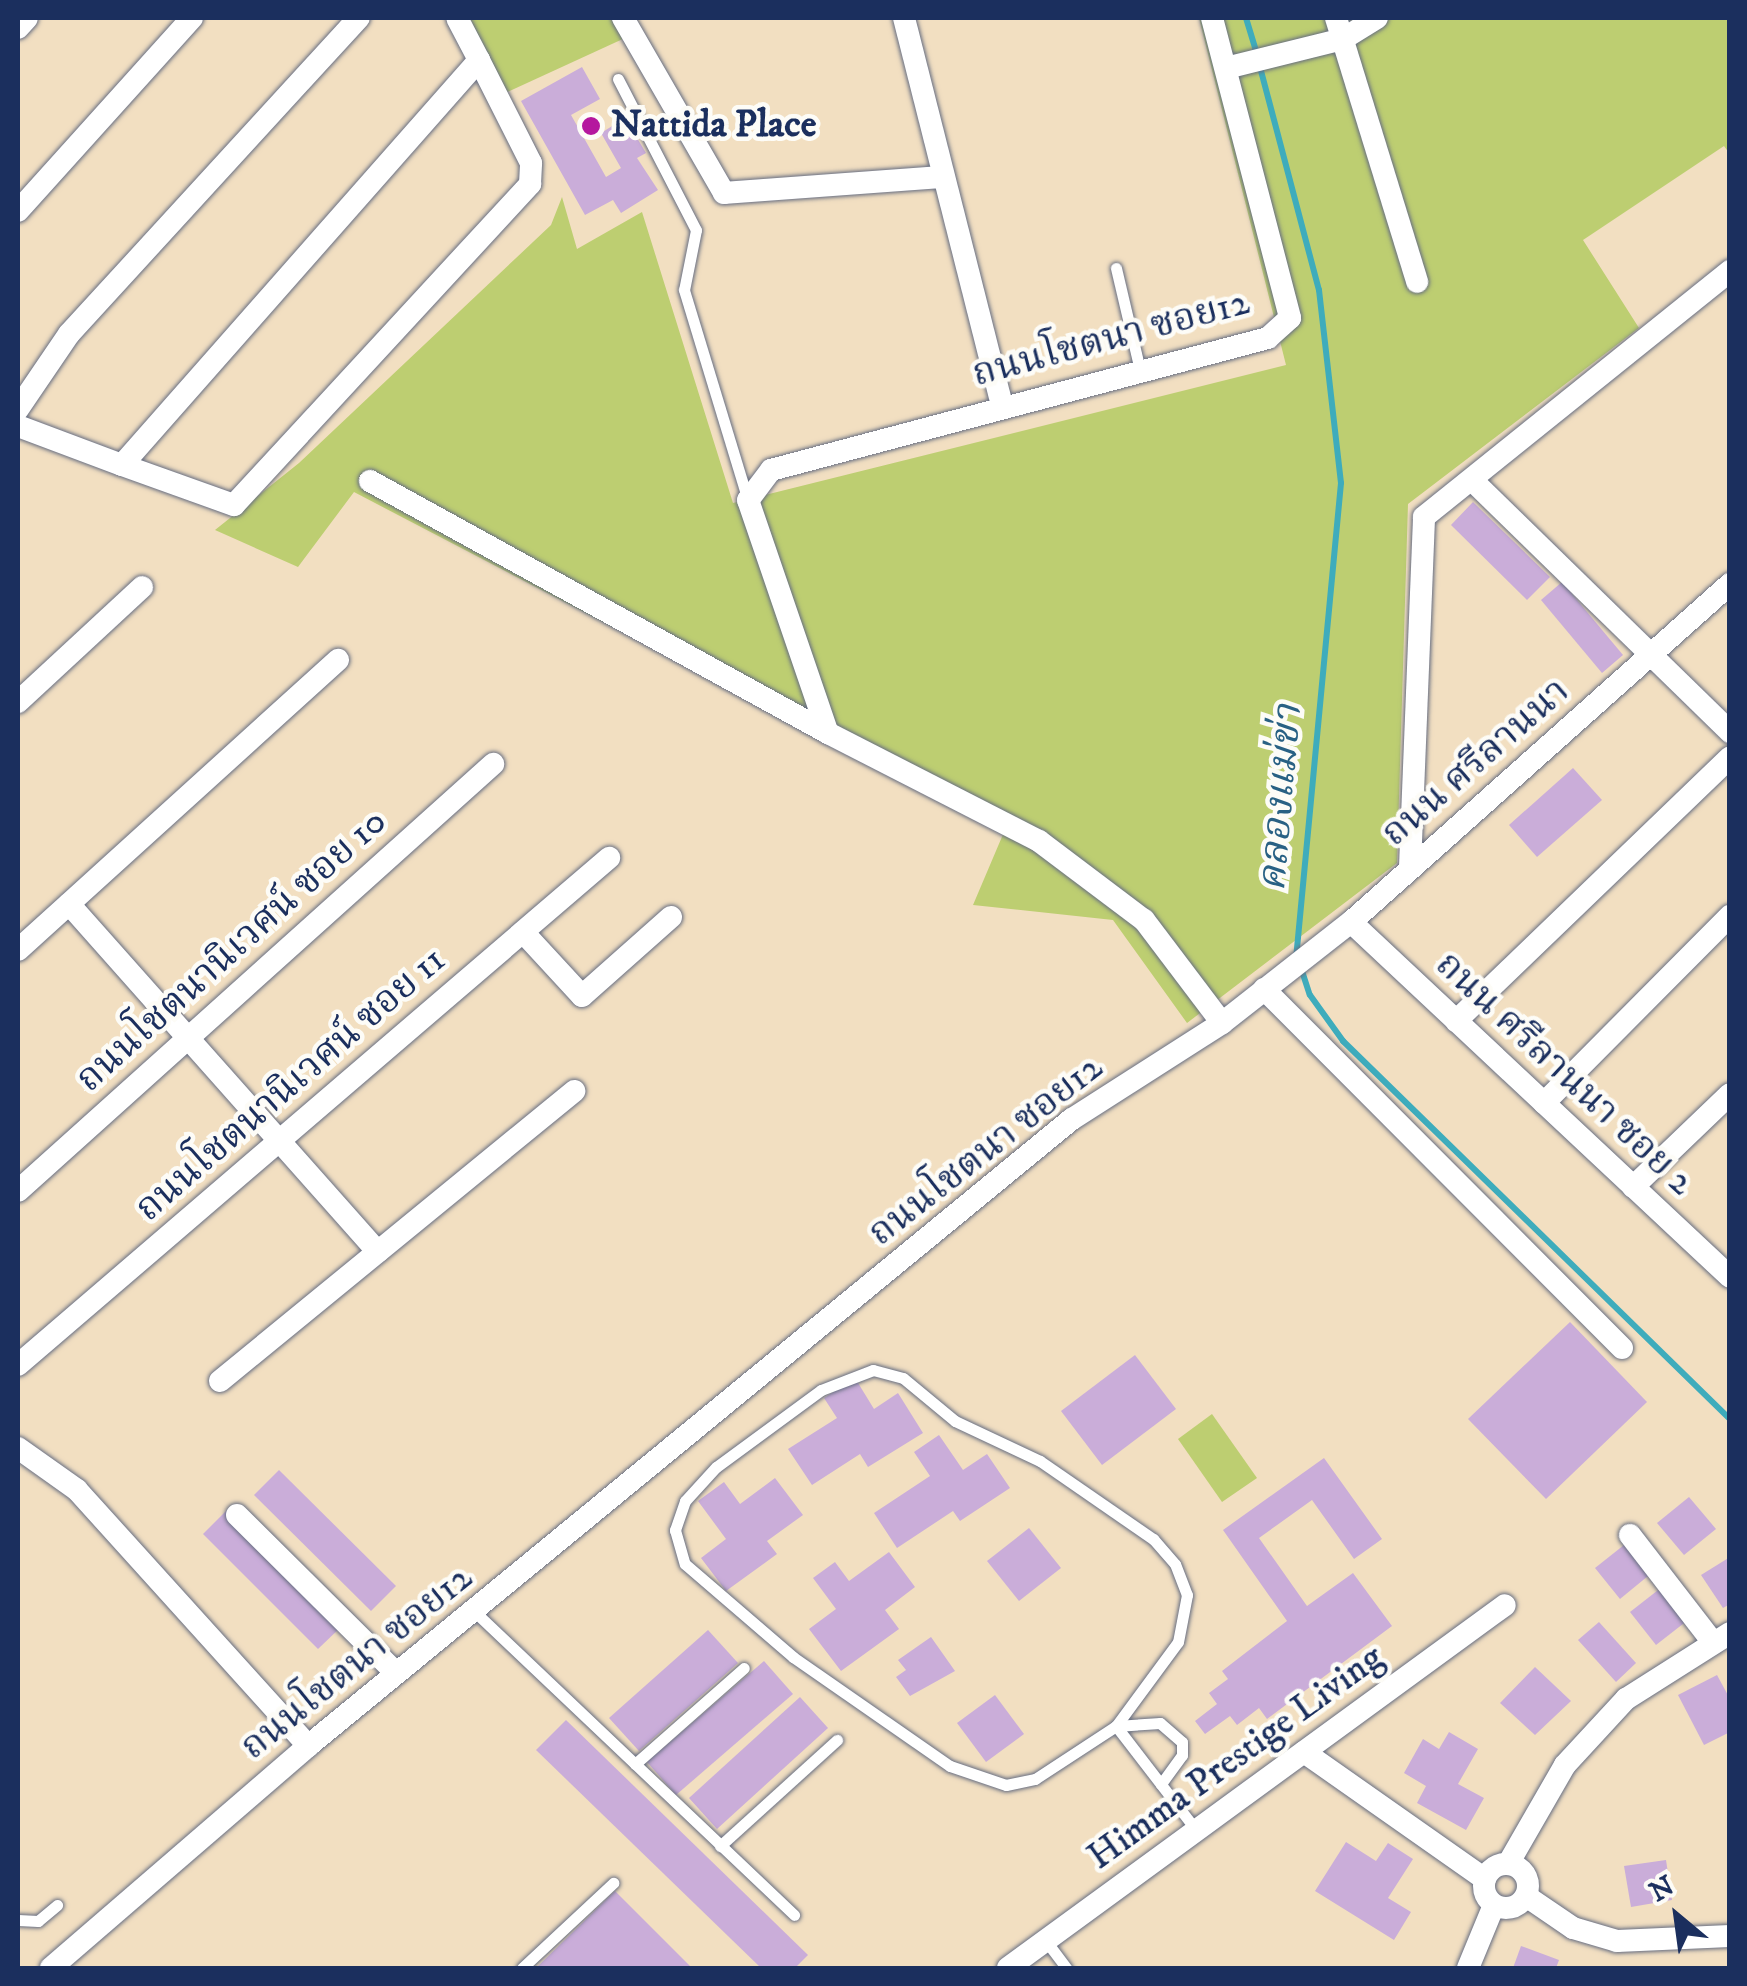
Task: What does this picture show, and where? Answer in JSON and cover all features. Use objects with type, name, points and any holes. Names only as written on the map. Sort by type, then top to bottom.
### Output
[{"type":"street","points":[[18,28],[27,18]]},
{"type":"street","points":[[18,212],[192,18]]},
{"type":"street","points":[[18,409],[69,334],[359,18]]},
{"type":"street","points":[[18,426],[234,505],[530,184],[531,163],[457,18]]},
{"type":"street","points":[[623,18],[724,194],[940,177]]},
{"type":"street","points":[[904,18],[940,177],[1002,404]]},
{"type":"street","name":"ถนนโชตนา ซอย12","points":[[748,500],[771,470],[1002,404],[1268,338],[1290,318],[1234,66],[1212,18]]},
{"type":"street","points":[[1234,66],[1272,57],[1339,28],[1377,18]]},
{"type":"street","points":[[1339,28],[1417,282]]},
{"type":"street","points":[[122,465],[479,60]]},
{"type":"street","points":[[1410,868],[1424,517],[1730,271]]},
{"type":"street","points":[[370,480],[828,733],[1038,841],[1144,920],[1222,1024]]},
{"type":"street","points":[[1472,480],[1730,732]]},
{"type":"street","points":[[748,500],[828,733]]},
{"type":"street","name":"ถนน ศรีลานนา","points":[[1264,989],[1351,922],[1730,584]]},
{"type":"street","points":[[18,702],[142,587]]},
{"type":"street","points":[[18,950],[338,660]]},
{"type":"street","points":[[1456,1021],[1730,757]]},
{"type":"street","name":"ถนนโชตนานิเวศน์ ซอย 10","points":[[18,1191],[493,764]]},
{"type":"street","name":"ถนนโชตนานิเวศน์ ซอย 11","points":[[18,1366],[609,858]]},
{"type":"street","points":[[69,904],[378,1252]]},
{"type":"street","points":[[1544,1103],[1730,916]]},
{"type":"street","points":[[523,932],[582,996],[671,917]]},
{"type":"street","name":"ถนน ศรีลานนา ซอย 2","points":[[1351,922],[1729,1275]]},
{"type":"street","points":[[1264,989],[1622,1348]]},
{"type":"street","name":"ถนนโชตนา ซอย12","points":[[50,1968],[308,1746],[1072,1119],[1222,1024],[1264,989]]},
{"type":"street","points":[[220,1380],[574,1091]]},
{"type":"street","points":[[1633,1187],[1730,1094]]},
{"type":"street","points":[[18,1448],[77,1490],[308,1746]]},
{"type":"street","points":[[237,1514],[396,1673]]},
{"type":"street","points":[[1485,1880],[1508,1864],[1565,1765],[1626,1699],[1720,1637],[1630,1536]]},
{"type":"street","name":"Himma Prestige Living","points":[[1008,1968],[1505,1605]]},
{"type":"street","points":[[1304,1752],[1485,1880],[1494,1905],[1468,1968]]},
{"type":"street","points":[[1494,1905],[1516,1906],[1526,1896],[1526,1876],[1508,1864]]},
{"type":"street","points":[[1526,1896],[1573,1928],[1617,1941],[1730,1936]]},
{"type":"lane","points":[[618,80],[696,230],[684,290],[748,500]]},
{"type":"lane","points":[[1116,268],[1140,370]]},
{"type":"lane","points":[[1116,1726],[1178,1642],[1187,1595],[1175,1564],[1153,1539],[1040,1461],[955,1421],[903,1378],[872,1370],[852,1373],[716,1466],[684,1500],[675,1530],[685,1564],[793,1657],[950,1766],[1006,1784],[1035,1779],[1116,1726],[1160,1723],[1177,1731],[1182,1756],[1161,1784]]},
{"type":"lane","points":[[475,1612],[794,1916]]},
{"type":"lane","points":[[635,1764],[744,1668]]},
{"type":"lane","points":[[1116,1726],[1196,1831]]},
{"type":"lane","points":[[720,1846],[837,1740]]},
{"type":"lane","points":[[522,1968],[613,1883]]},
{"type":"lane","points":[[18,1920],[38,1921],[57,1904]]},
{"type":"lane","points":[[1046,1941],[1066,1968]]},
{"type":"green space","points":[[470,18],[614,18],[625,38],[505,93]]},
{"type":"green space","points":[[1199,18],[1729,18],[1729,153],[1724,146],[1583,240],[1639,328],[1408,504],[1397,863],[1187,1023],[1113,920],[973,905],[1004,832],[354,492],[298,567],[215,530],[299,463],[551,225],[562,197],[577,249],[642,212],[733,503],[1286,365]]},
{"type":"green space","points":[[1212,1414],[1257,1478],[1222,1502],[1178,1439]]},
{"type":"building","points":[[582,67],[600,99],[571,115],[606,177],[621,168],[601,133],[625,118],[646,153],[637,158],[658,190],[621,213],[613,200],[585,215],[521,101]]},
{"type":"building","points":[[1473,502],[1550,577],[1527,600],[1451,525]]},
{"type":"building","points":[[1562,582],[1623,655],[1602,673],[1541,600]]},
{"type":"building","points":[[1573,768],[1602,800],[1537,857],[1509,825]]},
{"type":"building","points":[[1570,1322],[1647,1402],[1546,1499],[1468,1419]]},
{"type":"building","points":[[1135,1355],[1176,1409],[1102,1465],[1061,1411]]},
{"type":"building","points":[[855,1378],[874,1409],[898,1393],[923,1433],[868,1467],[860,1454],[812,1485],[788,1449],[837,1418],[824,1398]]},
{"type":"building","points":[[939,1435],[963,1470],[987,1454],[1010,1488],[960,1521],[953,1511],[897,1548],[874,1513],[930,1476],[914,1452]]},
{"type":"building","points":[[1324,1458],[1382,1539],[1354,1559],[1312,1500],[1259,1538],[1307,1606],[1353,1573],[1392,1626],[1267,1719],[1259,1708],[1237,1725],[1230,1716],[1205,1734],[1195,1721],[1217,1704],[1209,1693],[1228,1679],[1222,1671],[1287,1621],[1223,1530]]},
{"type":"building","points":[[279,1470],[396,1586],[371,1611],[254,1495]]},
{"type":"building","points":[[775,1478],[803,1515],[767,1541],[777,1554],[726,1591],[701,1558],[726,1539],[698,1501],[724,1482],[740,1504]]},
{"type":"building","points":[[1689,1497],[1716,1529],[1684,1555],[1657,1523]]},
{"type":"building","points":[[227,1510],[342,1626],[318,1649],[203,1534]]},
{"type":"building","points":[[1029,1528],[1061,1568],[1019,1601],[987,1561]]},
{"type":"building","points":[[1624,1545],[1648,1576],[1620,1599],[1595,1568]]},
{"type":"building","points":[[889,1552],[915,1587],[885,1610],[899,1629],[841,1671],[809,1629],[836,1609],[813,1578],[835,1562],[849,1581]]},
{"type":"building","points":[[1730,1557],[1730,1604],[1723,1608],[1701,1575]]},
{"type":"building","points":[[1662,1587],[1688,1620],[1656,1645],[1630,1612]]},
{"type":"building","points":[[1599,1622],[1636,1663],[1616,1682],[1578,1640]]},
{"type":"building","points":[[708,1630],[738,1663],[639,1751],[609,1718]]},
{"type":"building","points":[[931,1637],[955,1671],[910,1696],[896,1677],[906,1670],[898,1660]]},
{"type":"building","points":[[764,1661],[793,1694],[676,1795],[647,1762]]},
{"type":"building","points":[[1535,1667],[1571,1701],[1535,1735],[1500,1703]]},
{"type":"building","points":[[1717,1675],[1730,1699],[1730,1732],[1704,1745],[1678,1695]]},
{"type":"building","points":[[995,1695],[1024,1734],[986,1762],[957,1723]]},
{"type":"building","points":[[800,1697],[828,1728],[717,1829],[689,1798]]},
{"type":"building","points":[[566,1720],[808,1955],[795,1968],[761,1968],[536,1750]]},
{"type":"building","points":[[1449,1732],[1478,1749],[1458,1784],[1484,1798],[1466,1830],[1417,1803],[1426,1786],[1404,1773],[1423,1739],[1439,1749]]},
{"type":"building","points":[[1346,1842],[1376,1861],[1388,1843],[1413,1859],[1388,1898],[1411,1912],[1394,1940],[1315,1891]]},
{"type":"building","points":[[1666,1860],[1672,1900],[1631,1907],[1624,1866]]},
{"type":"building","points":[[615,1891],[692,1968],[536,1968]]},
{"type":"building","points":[[1521,1946],[1559,1960],[1556,1968],[1513,1968]]},
{"type":"waterway","name":"คลองแม่ข่า","points":[[1246,18],[1257,55]]},
{"type":"waterway","name":"คลองแม่ข่า","points":[[1260,67],[1319,290],[1341,483],[1296,956]]},
{"type":"waterway","name":"คลองแม่ข่า","points":[[1301,968],[1310,995],[1343,1041],[1730,1419]]},
{"type":"place","name":"Nattida Place","points":[[591,126]]}]
